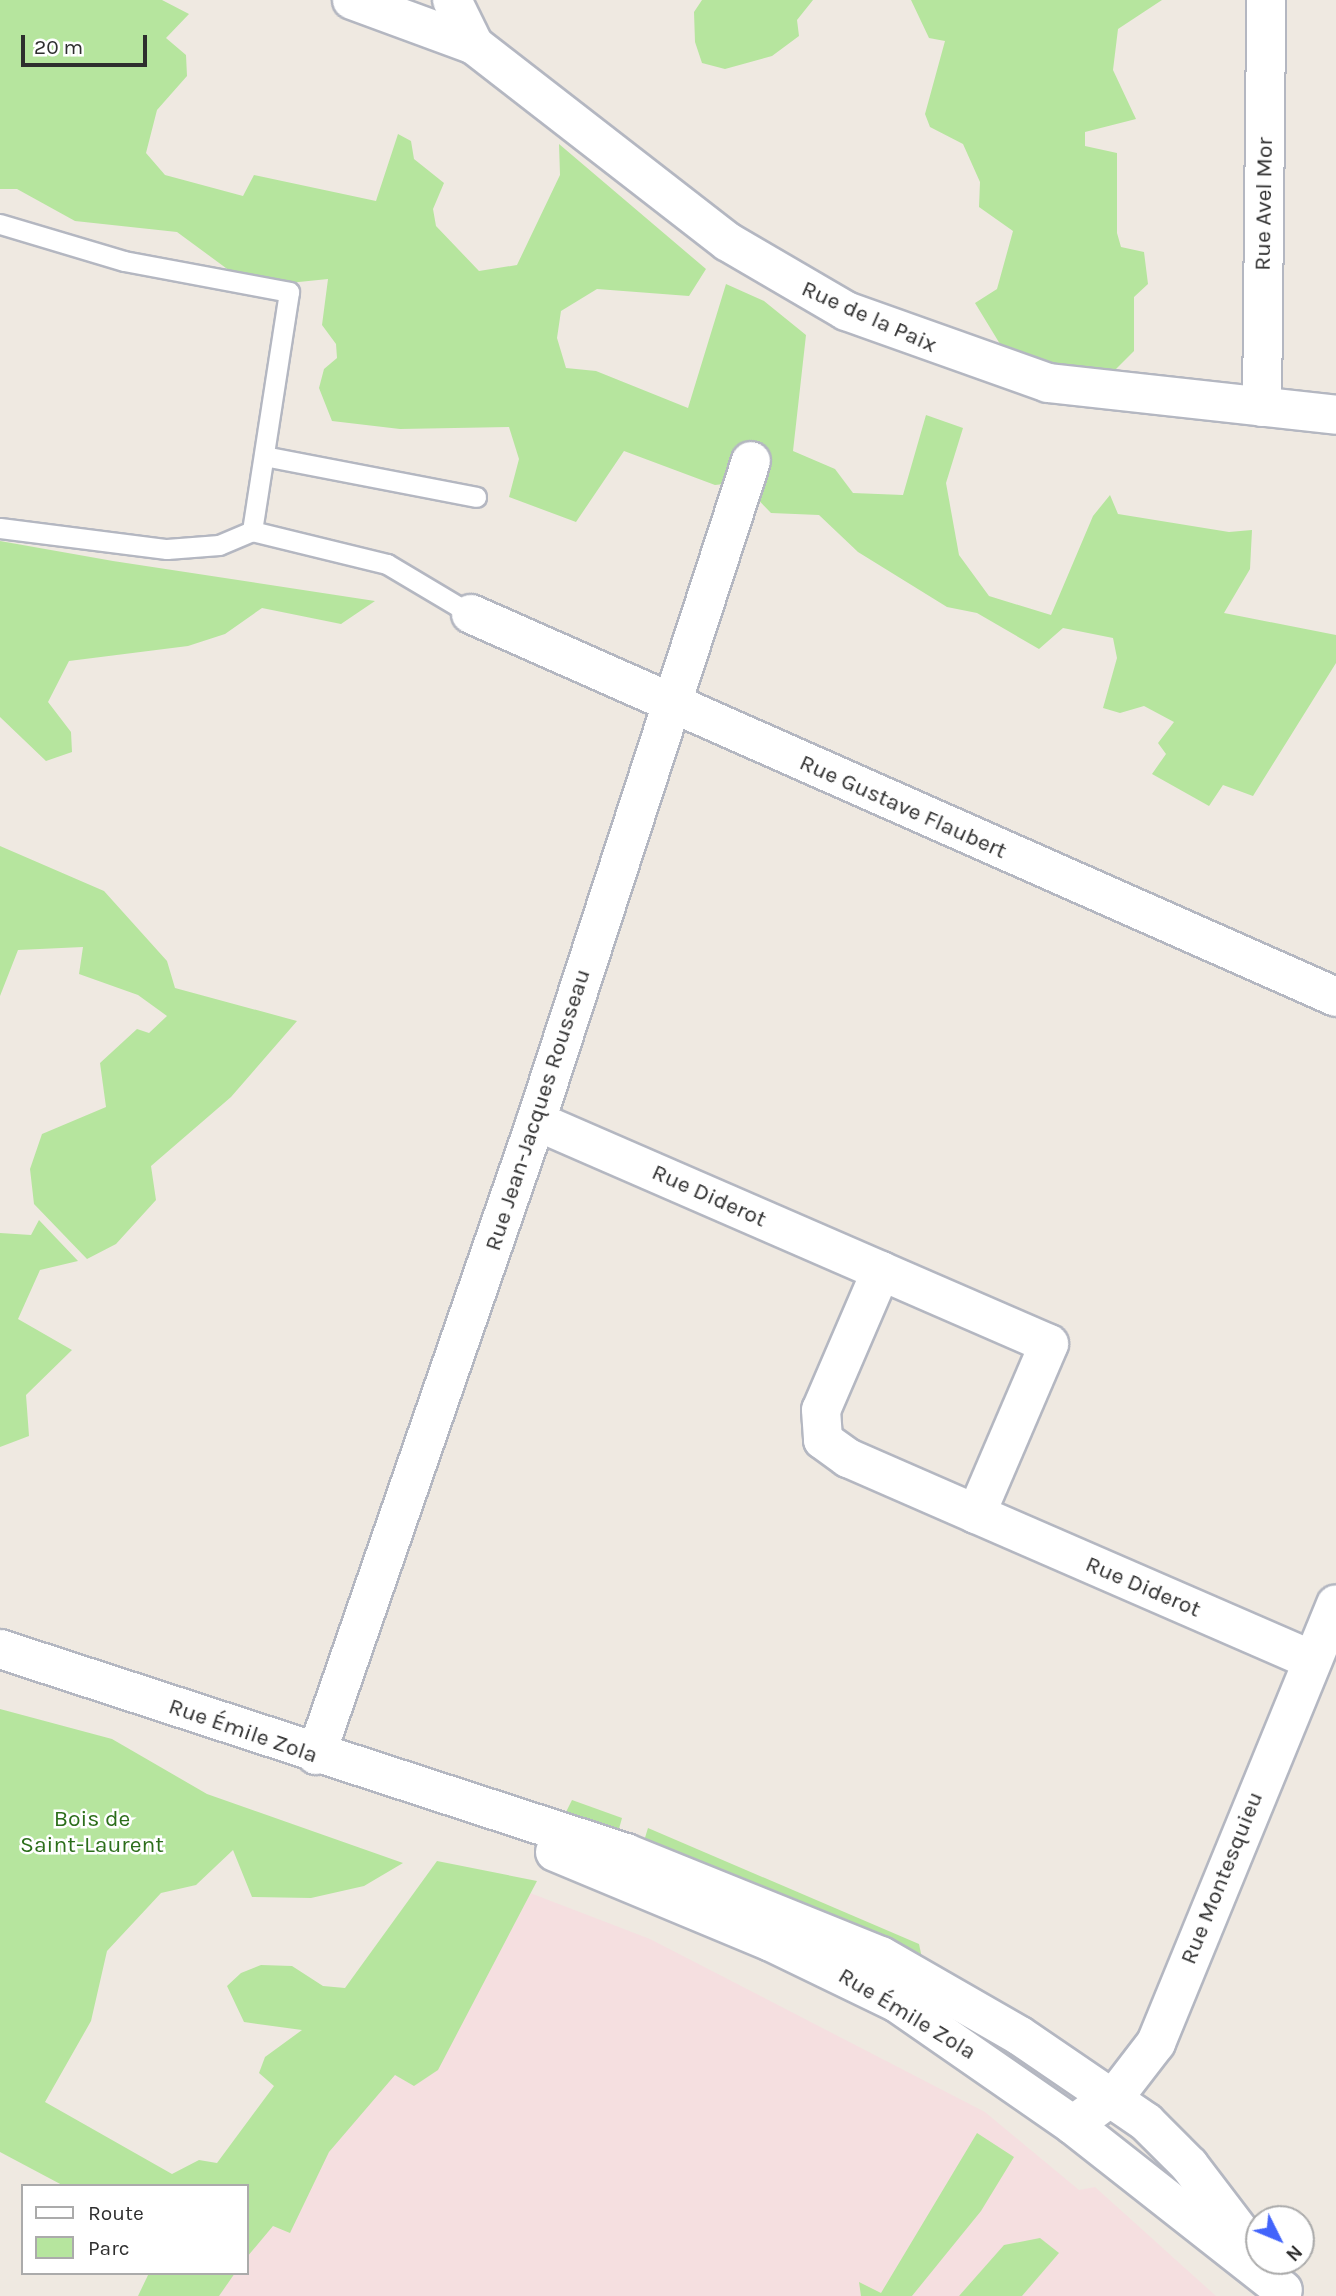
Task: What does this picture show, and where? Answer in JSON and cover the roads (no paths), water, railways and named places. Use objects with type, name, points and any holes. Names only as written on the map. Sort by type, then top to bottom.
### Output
[{"type":"street","name":"Rue de la Paix","points":[[352,0],[474,46],[728,242],[846,311],[1048,383],[1336,415]]},
{"type":"street","name":"Rue de la Paix","points":[[452,0],[474,46]]},
{"type":"street","name":"Rue Avel Mor","points":[[1262,408],[1266,0]]},
{"type":"street","name":"Rue Jean-Jacques Rousseau","points":[[316,1755],[537,1121],[667,704],[751,461]]},
{"type":"street","name":"Rue Gustave Flaubert","points":[[471,614],[667,704],[1336,997]]},
{"type":"street","name":"Rue Diderot","points":[[537,1121],[1049,1344],[976,1514]]},
{"type":"street","name":"Rue Diderot","points":[[881,1271],[821,1410],[823,1440],[848,1458],[1310,1659]]},
{"type":"street","name":"Rue Montesquieu","points":[[1073,2125],[1111,2099],[1156,2043],[1310,1659],[1336,1605]]},
{"type":"street","name":"Rue Émile Zola","points":[[0,1649],[487,1812],[626,1853],[881,1956],[1111,2099],[1168,2141],[1245,2238]]},
{"type":"street","name":"Rue Émile Zola","points":[[487,1812],[581,1864],[856,1981],[957,2040],[1278,2282]]},
{"type":"lane","points":[[0,224],[124,261],[289,292],[252,531]]},
{"type":"lane","points":[[264,456],[476,497]]},
{"type":"lane","points":[[0,528],[167,549],[219,545],[252,531],[387,564],[471,614]]},
{"type":"park label","name":"Bois de Saint-Laurent","points":[[92,1832]]}]
